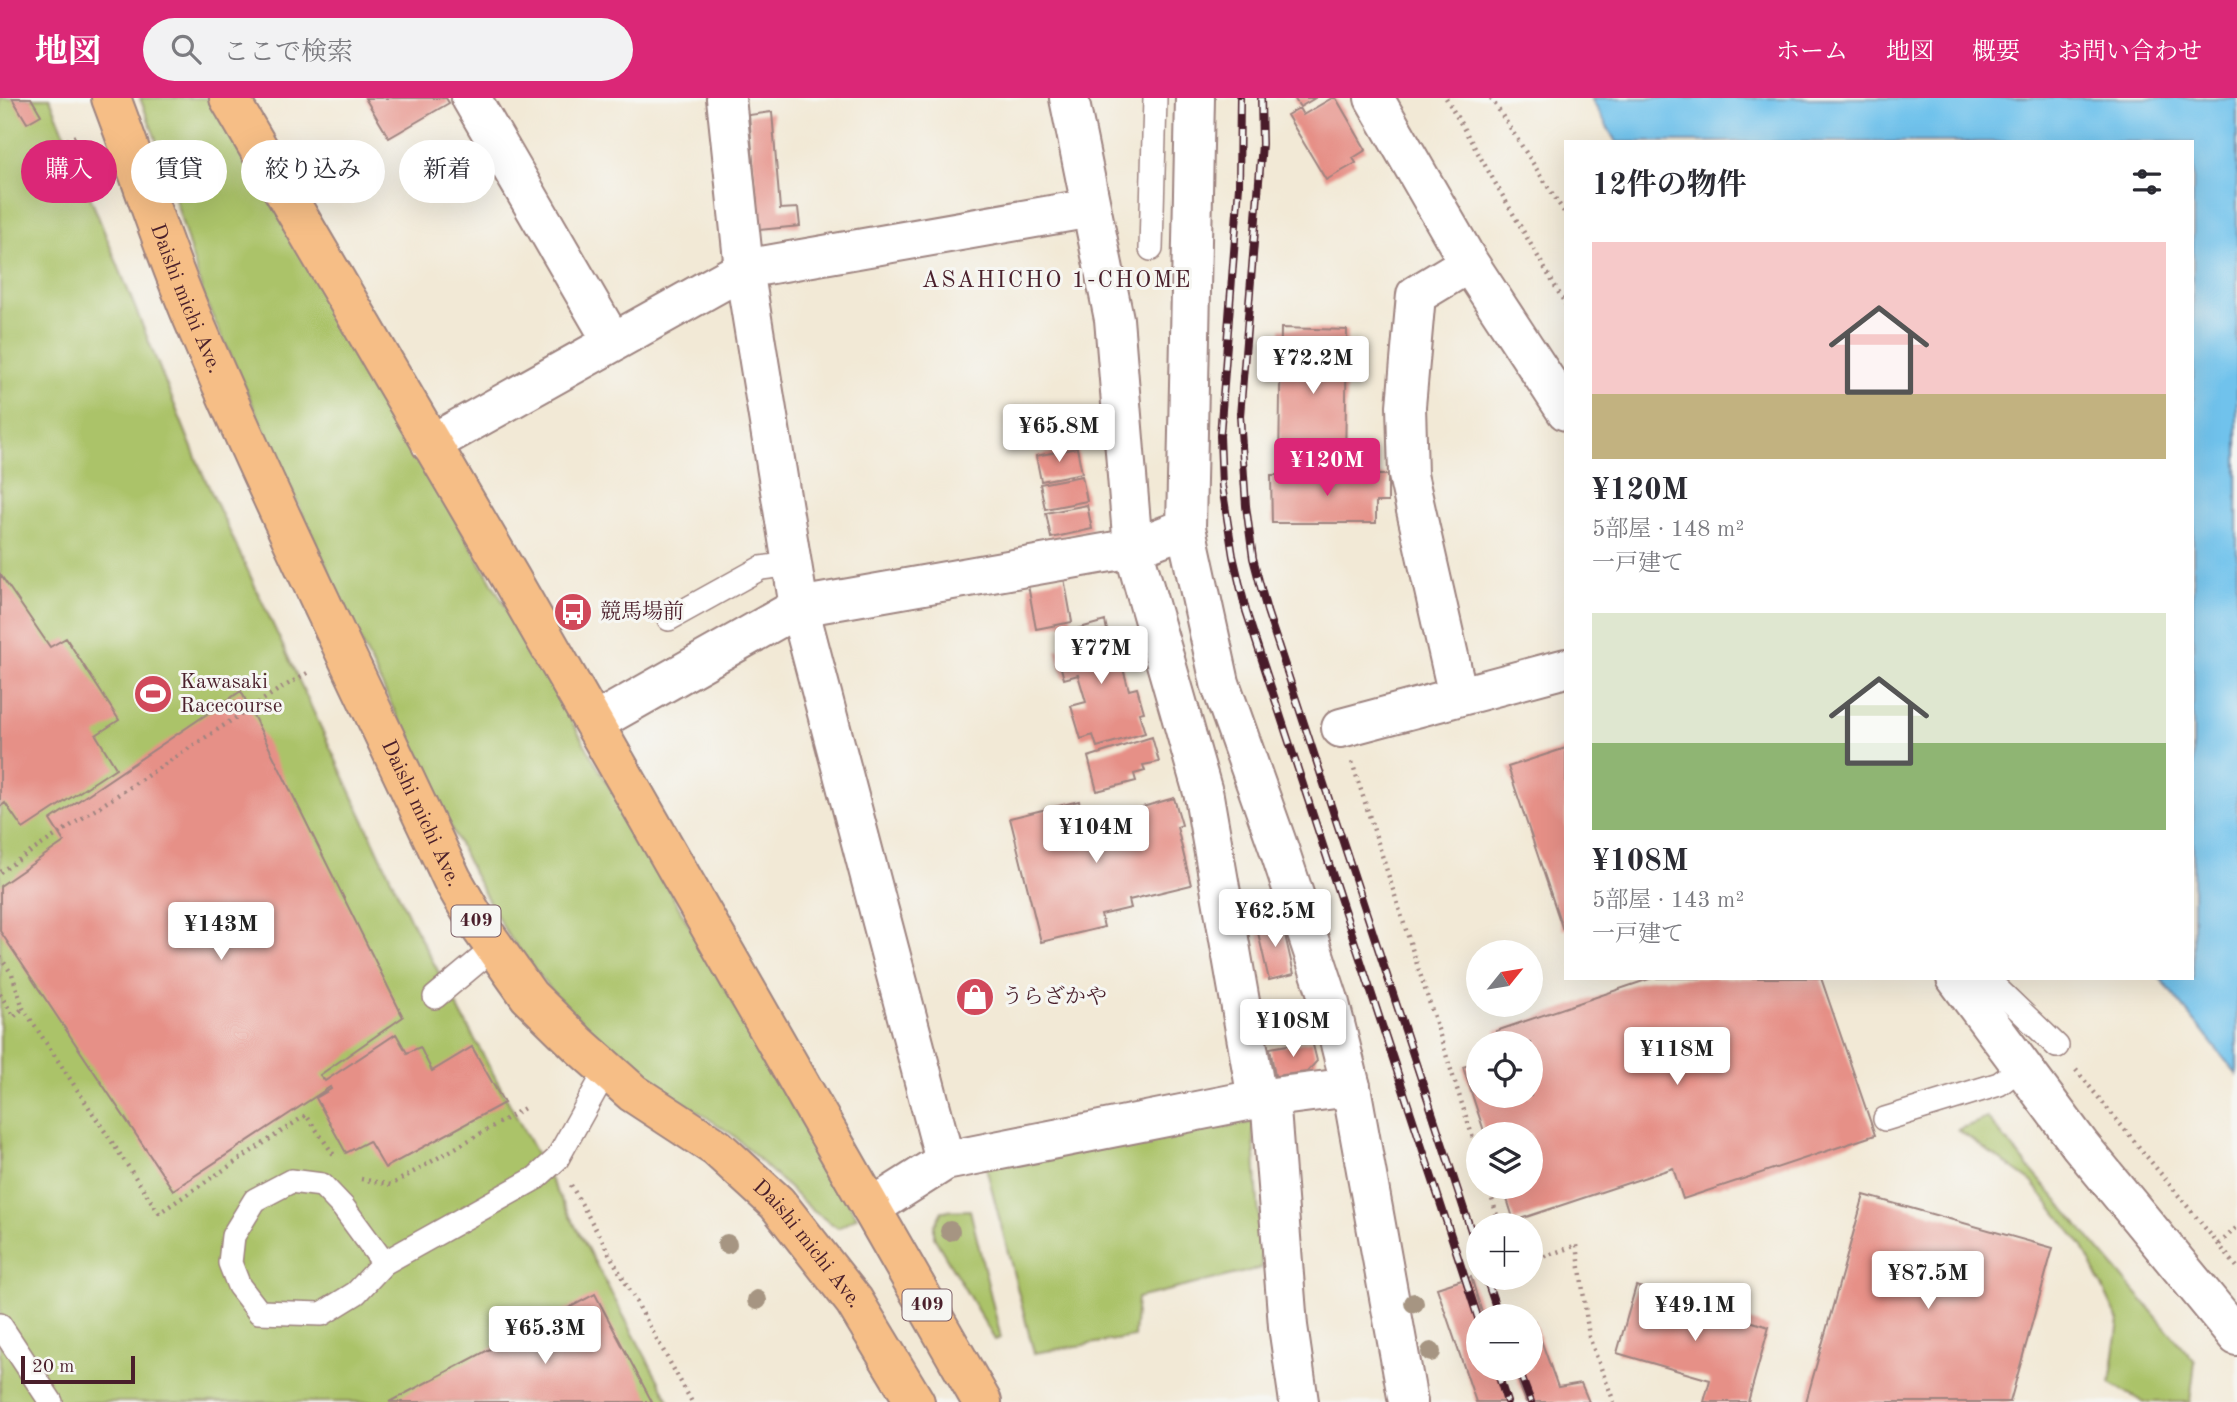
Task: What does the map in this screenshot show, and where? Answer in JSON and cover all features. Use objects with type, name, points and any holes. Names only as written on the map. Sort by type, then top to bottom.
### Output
[{"type":"highway","name":"Daishi michi Ave.","points":[[111,98],[195,324],[452,879],[478,924],[529,996],[607,1069],[633,1093],[717,1148],[777,1203],[854,1301],[915,1402]]},
{"type":"highway","name":"409","points":[[229,98],[594,723],[982,1402]]},
{"type":"street","points":[[471,98],[612,341]]},
{"type":"street","points":[[726,98],[744,269],[799,607],[945,1161]]},
{"type":"street","points":[[1069,98],[1114,318],[1133,548],[1204,796],[1264,1098],[1288,1326],[1299,1402]]},
{"type":"street","points":[[1195,98],[1186,528],[1220,683],[1329,1000],[1351,1087],[1408,1402]]},
{"type":"street","points":[[1374,98],[1469,262],[1564,408]]},
{"type":"street","points":[[431,444],[744,269],[1091,208]]},
{"type":"street","points":[[1458,696],[1408,475],[1406,405],[1416,295],[1469,262]]},
{"type":"street","points":[[594,723],[799,607],[1133,548],[1186,528]]},
{"type":"street","points":[[1341,728],[1564,669]]},
{"type":"street","points":[[1957,980],[2080,1145],[2237,1336]]},
{"type":"street","points":[[871,1208],[945,1161],[1264,1098],[1351,1087]]},
{"type":"lane","points":[[1152,249],[1155,98]]},
{"type":"lane","points":[[669,619],[761,568],[792,564]]},
{"type":"lane","points":[[435,997],[495,947]]},
{"type":"lane","points":[[1988,980],[2057,1046]]},
{"type":"lane","points":[[1885,1119],[1999,1084],[2022,1067]]},
{"type":"lane","points":[[384,1263],[343,1207],[322,1185],[291,1181],[255,1200],[233,1236],[230,1263],[239,1286],[259,1312],[322,1314],[356,1293],[384,1263],[536,1178],[557,1160],[607,1069]]},
{"type":"lane","points":[[0,1325],[51,1402]]},
{"type":"path","points":[[1446,98],[1564,302]]},
{"type":"path","points":[[1491,98],[1564,212]]},
{"type":"path","points":[[68,140],[76,136]]},
{"type":"path","points":[[0,872],[311,671]]},
{"type":"path","points":[[1341,728],[1468,1122]]},
{"type":"path","points":[[0,957],[12,974],[23,1008],[159,1213],[306,1115],[335,1157],[345,1165]]},
{"type":"path","points":[[0,994],[14,1017],[23,1008]]},
{"type":"path","points":[[2057,1046],[2237,1267]]},
{"type":"path","points":[[354,1173],[364,1181],[391,1185],[528,1106]]},
{"type":"path","points":[[557,1160],[692,1402]]},
{"type":"path","points":[[2219,1244],[2237,1227]]},
{"type":"path","points":[[1543,1257],[1577,1245],[1589,1337],[1614,1402]]},
{"type":"green space","name":"Kawasaki Racecourse","points":[[0,98],[50,98],[67,140],[21,140],[21,203],[93,203],[201,470],[410,919],[670,1402],[0,1402]]},
{"type":"green space","points":[[140,98],[213,98],[241,147],[241,203],[273,203],[857,1217],[838,1228],[813,1211],[733,1135],[658,1085],[601,1040],[554,994],[507,934],[473,873],[361,642],[204,298],[176,203],[227,203],[227,140],[156,140]]},
{"type":"green space","points":[[1987,1118],[2195,1362],[2190,1402],[2143,1402],[2110,1383],[2119,1321],[2083,1247],[2032,1182],[1958,1130]]},
{"type":"green space","points":[[1253,1122],[1262,1268],[1137,1298],[1134,1337],[1034,1353],[986,1167]]},
{"type":"green space","points":[[970,1210],[1001,1338],[995,1340],[934,1237],[934,1226],[942,1211]]},
{"type":"water","points":[[1591,98],[2237,98],[2237,1075],[2162,980],[2194,980],[2194,140],[1615,140]]},
{"type":"building","points":[[12,98],[31,98],[41,115],[27,123]]},
{"type":"building","points":[[365,98],[446,98],[449,103],[389,138]]},
{"type":"building","points":[[1294,98],[1315,98],[1300,107]]},
{"type":"building","points":[[1336,98],[1366,150],[1353,158],[1356,163],[1326,180],[1287,115],[1299,108],[1303,115]]},
{"type":"building","points":[[772,112],[780,209],[798,208],[800,226],[759,230],[749,115]]},
{"type":"building","points":[[1281,328],[1347,330],[1345,464],[1279,464]]},
{"type":"building","points":[[1077,448],[1082,473],[1041,481],[1036,456]]},
{"type":"building","points":[[1271,475],[1388,475],[1388,502],[1376,502],[1376,523],[1272,523]]},
{"type":"building","points":[[1082,476],[1087,501],[1045,509],[1040,484]]},
{"type":"building","points":[[1087,505],[1092,529],[1051,538],[1046,513]]},
{"type":"building","points":[[0,574],[50,647],[66,638],[119,720],[96,735],[116,768],[23,829],[5,803],[0,807]]},
{"type":"building","points":[[1064,578],[1072,622],[1036,629],[1028,585]]},
{"type":"building","points":[[1105,621],[1108,635],[1113,633],[1129,690],[1137,688],[1144,712],[1139,713],[1145,733],[1097,747],[1093,735],[1081,739],[1071,706],[1086,702],[1078,675],[1064,679],[1056,650],[1070,646],[1066,632]]},
{"type":"building","points":[[241,691],[403,1017],[320,1075],[325,1081],[396,1034],[407,1053],[420,1047],[432,1071],[472,1047],[504,1103],[385,1168],[369,1141],[346,1153],[316,1098],[331,1089],[330,1087],[173,1190],[0,931],[0,886],[64,842],[50,820]]},
{"type":"building","points":[[1152,737],[1159,762],[1143,765],[1145,771],[1134,774],[1136,781],[1097,791],[1088,757]]},
{"type":"building","points":[[1564,749],[1564,930],[1563,930],[1508,767]]},
{"type":"building","points":[[1174,798],[1182,825],[1177,827],[1191,885],[1129,900],[1131,908],[1101,915],[1104,927],[1041,942],[1010,818],[1079,801],[1085,827],[1109,820],[1112,833],[1144,824],[1139,808]]},
{"type":"building","points":[[1281,918],[1294,974],[1269,980],[1256,924]]},
{"type":"building","points":[[1646,980],[1822,980],[1875,1135],[1683,1199],[1673,1168],[1538,1213],[1511,1213],[1507,1199],[1543,1199],[1543,1122],[1481,1122],[1476,1108],[1543,1108],[1543,1031],[1496,1031],[1544,1017],[1544,1015]]},
{"type":"building","points":[[1312,1041],[1317,1061],[1307,1072],[1275,1076],[1270,1048]]},
{"type":"building","points":[[1864,1195],[2053,1248],[2010,1402],[1806,1402]]},
{"type":"building","points":[[1466,1279],[1466,1290],[1475,1290],[1479,1304],[1466,1304],[1466,1373],[1437,1288]]},
{"type":"building","points":[[1636,1286],[1769,1327],[1748,1402],[1704,1402],[1710,1380],[1617,1353]]},
{"type":"building","points":[[595,1294],[652,1402],[389,1402]]},
{"type":"building","points":[[1543,1346],[1558,1387],[1581,1383],[1589,1402],[1526,1402],[1518,1381],[1543,1381]]},
{"type":"building","points":[[1469,1381],[1503,1381],[1509,1402],[1476,1402]]},
{"type":"railway","points":[[1240,98],[1239,186],[1220,436],[1222,486],[1233,556],[1246,611],[1473,1304]]},
{"type":"railway","points":[[1261,98],[1262,144],[1240,416],[1246,506],[1253,558],[1267,611],[1466,1216]]},
{"type":"railway","points":[[1490,1290],[1495,1304]]},
{"type":"railway","points":[[1500,1381],[1507,1402]]},
{"type":"railway","points":[[1523,1381],[1531,1402]]},
{"type":"place","name":"競馬場前","points":[[573,612]]},
{"type":"place","name":"Kawasaki Racecourse","points":[[153,694]]},
{"type":"place","name":"うらざかや","points":[[975,997]]},
{"type":"district","name":"ASAHICHO 1-CHOME","points":[[1057,280]]}]
